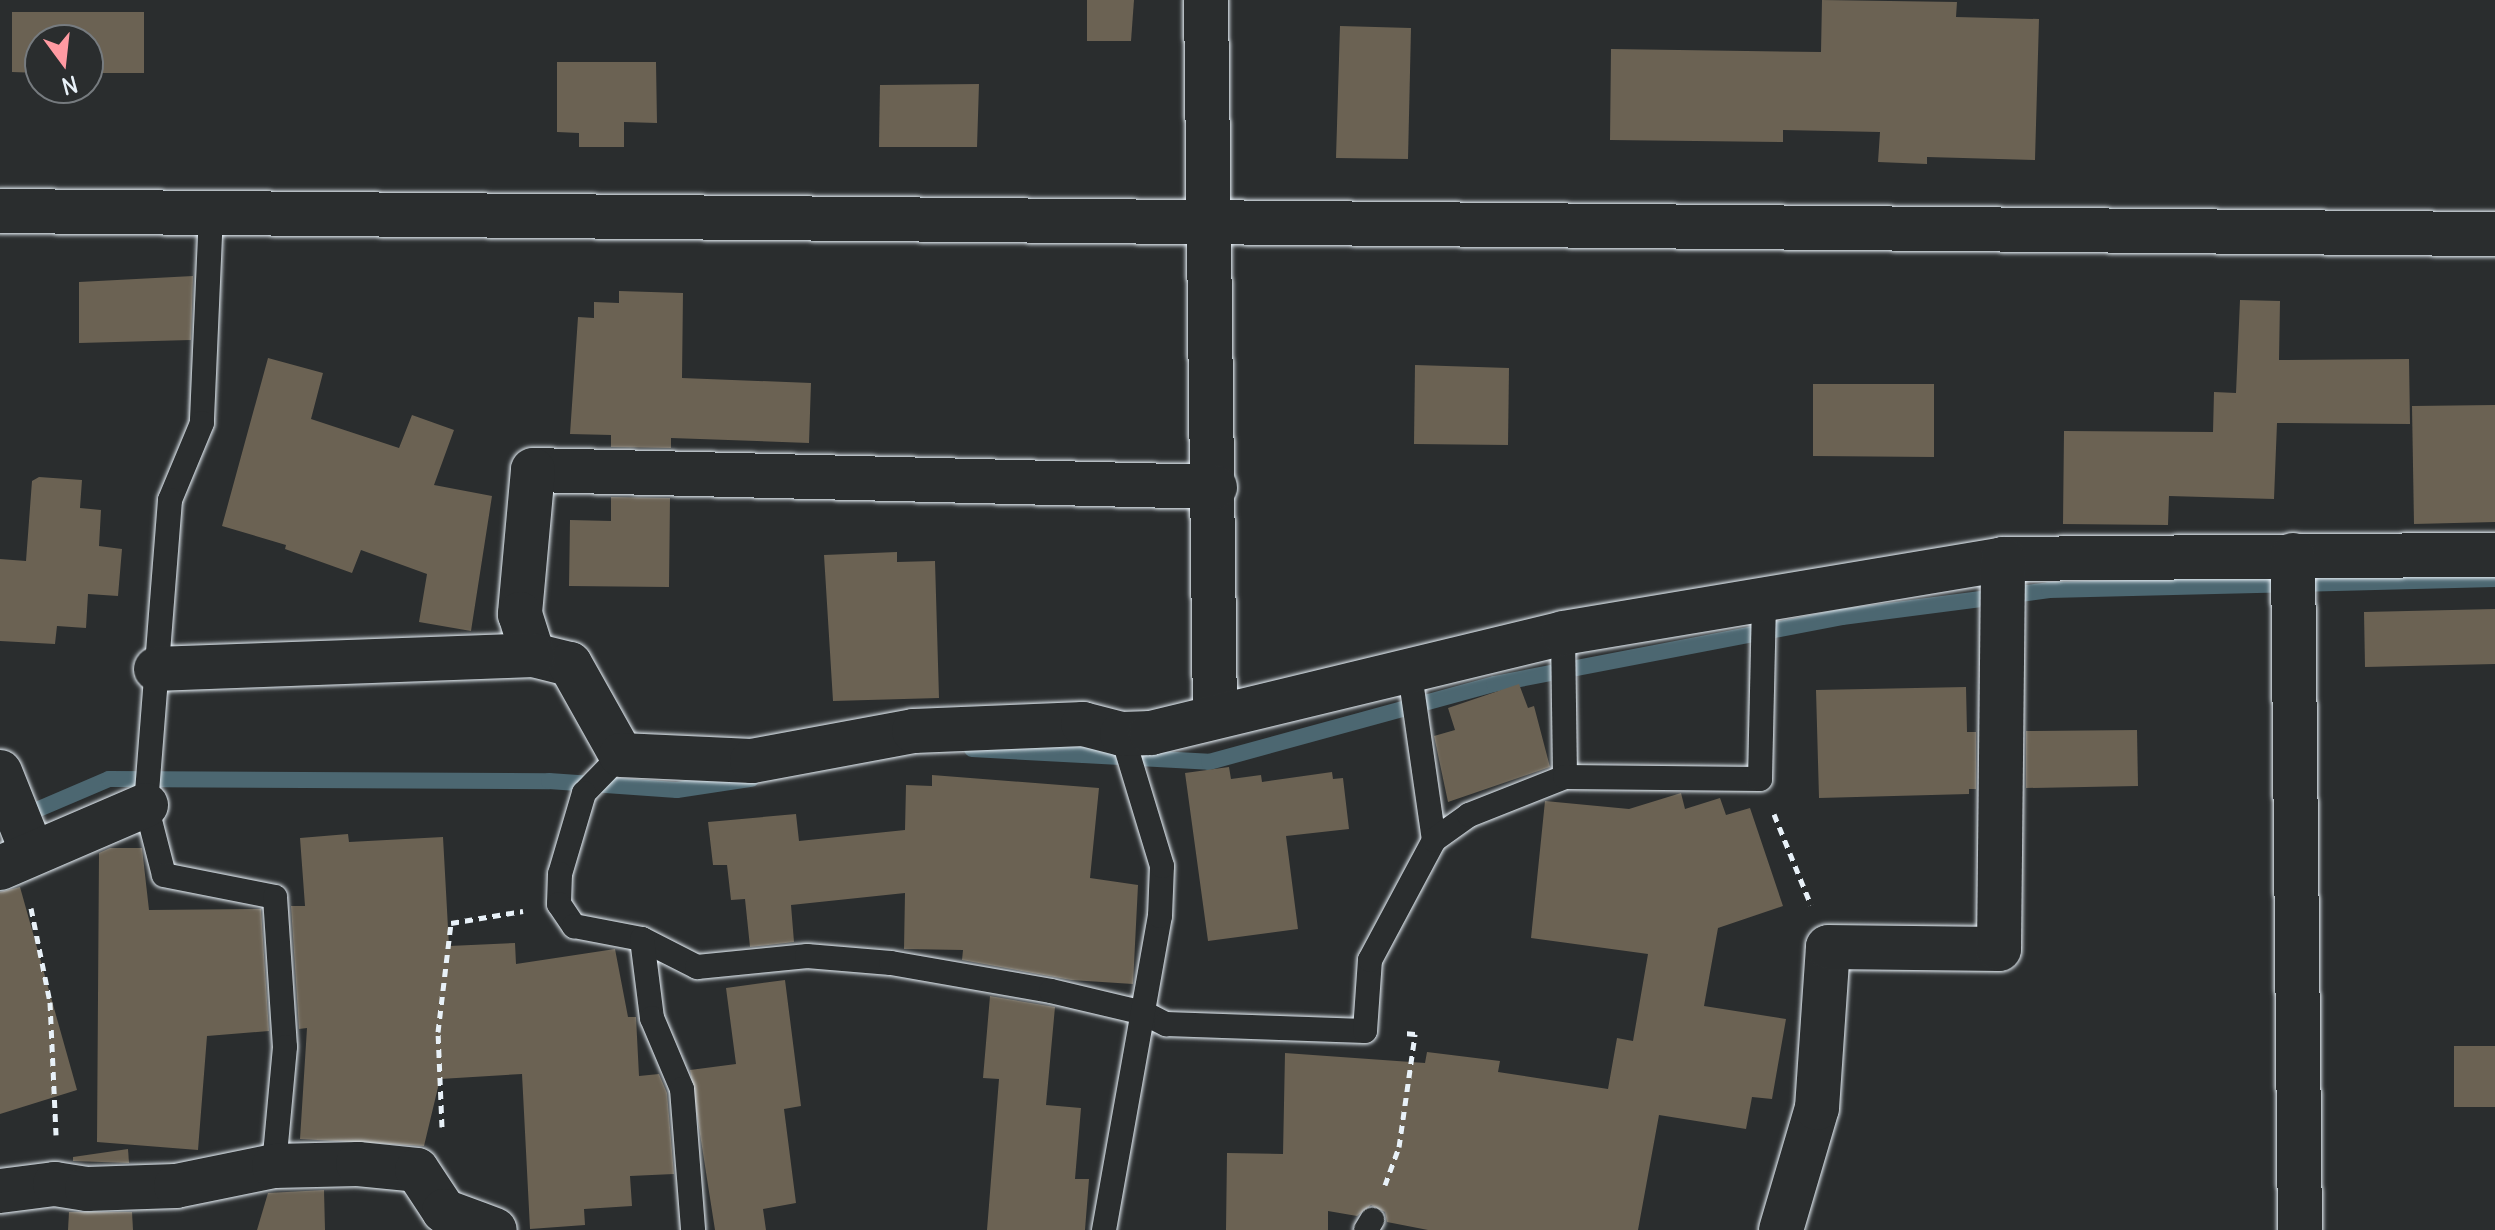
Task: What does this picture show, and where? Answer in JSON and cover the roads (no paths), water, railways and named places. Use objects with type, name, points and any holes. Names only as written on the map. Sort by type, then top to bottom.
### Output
[{"type":"street","points":[[1206,0],[1215,487],[1215,715]]},
{"type":"street","points":[[0,211],[2495,234]]},
{"type":"street","points":[[533,655],[520,614],[533,470],[1215,487]]},
{"type":"street","points":[[2293,555],[2300,1230]]},
{"type":"street","points":[[156,669],[533,655],[570,664],[621,755],[752,761],[914,731],[1083,724],[1122,734],[1151,733],[1409,667],[1563,633],[2003,559],[2495,555]]},
{"type":"street","points":[[1781,1230],[1817,1108],[1828,947],[1999,949],[2003,559]]},
{"type":"street","points":[[0,772],[16,860],[146,805]]},
{"type":"street","points":[[0,1191],[55,1184],[87,1189],[176,1186],[274,1166],[358,1164],[417,1170],[444,1211],[495,1230]]},
{"type":"lane","points":[[211,213],[202,423],[170,500],[146,805],[164,875],[275,897],[285,1047],[274,1166]]},
{"type":"lane","points":[[621,755],[584,793],[560,874],[559,904],[574,926],[642,939],[697,967],[807,956],[891,963],[1144,1013],[1166,1024],[1365,1031],[1370,960],[1434,840],[1469,815],[1565,777],[1760,779],[1764,600]]},
{"type":"lane","points":[[1563,633],[1565,777]]},
{"type":"lane","points":[[1409,667],[1434,840]]},
{"type":"lane","points":[[1104,1230],[1144,1013],[1149,957],[1160,916],[1162,866],[1122,734]]},
{"type":"lane","points":[[642,939],[652,1018],[682,1089],[693,1230]]},
{"type":"waterway","points":[[972,749],[1209,762],[1494,684],[1842,617],[2049,590],[2495,579]]},
{"type":"waterway","points":[[20,817],[109,779],[549,781],[677,790],[751,779]]}]
